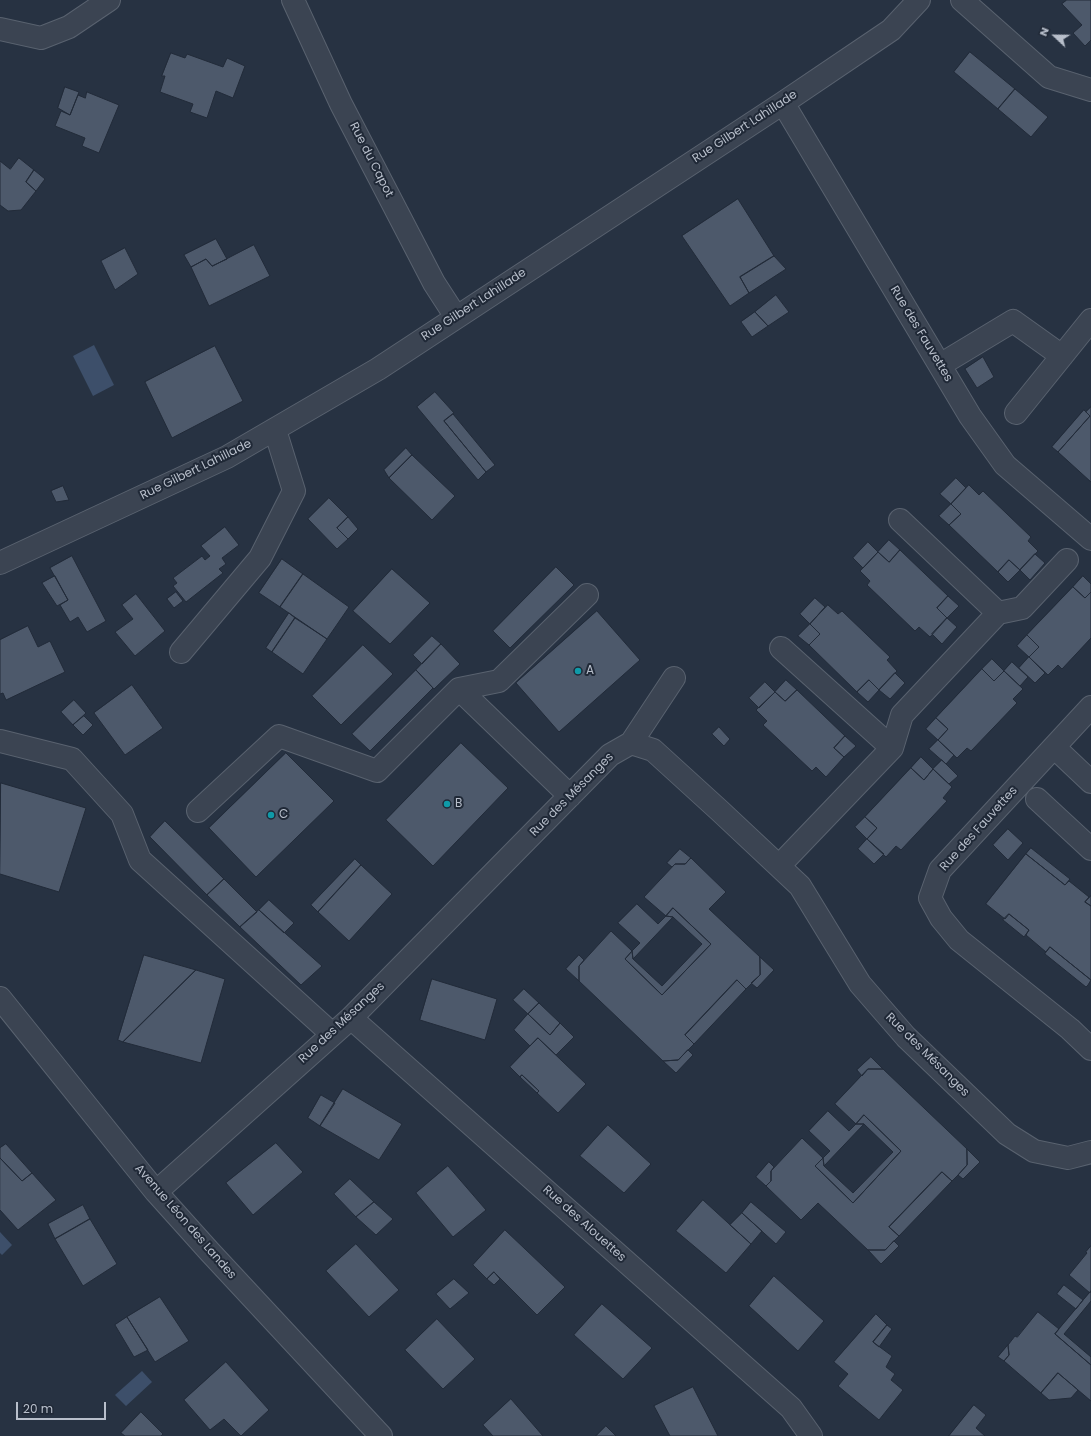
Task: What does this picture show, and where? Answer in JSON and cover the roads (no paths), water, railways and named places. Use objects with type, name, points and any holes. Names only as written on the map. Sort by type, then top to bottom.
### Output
[{"type":"street","points":[[0,29],[40,38],[69,27],[109,0]]},
{"type":"street","name":"Rue du Capot","points":[[293,0],[345,111],[434,283],[456,317]]},
{"type":"street","name":"Rue Gilbert Lahillade","points":[[0,563],[227,458],[378,369],[783,103],[891,30],[919,0]]},
{"type":"street","points":[[962,0],[1049,77],[1091,90]]},
{"type":"street","name":"Rue des Fauvettes","points":[[783,103],[970,416],[1005,465],[1091,539]]},
{"type":"street","points":[[1016,413],[1091,320]]},
{"type":"street","points":[[940,365],[1013,321],[1062,356]]},
{"type":"street","points":[[181,652],[260,558],[294,491],[275,430]]},
{"type":"street","points":[[900,520],[998,613]]},
{"type":"street","points":[[779,866],[892,748],[902,715],[998,613],[1022,608],[1068,560]]},
{"type":"street","points":[[198,811],[279,736],[377,771],[459,689],[499,681],[587,596]]},
{"type":"street","points":[[781,648],[892,748]]},
{"type":"street","points":[[631,743],[674,678]]},
{"type":"street","points":[[459,689],[570,796]]},
{"type":"street","name":"Rue des Fauvettes","points":[[1091,707],[940,870],[930,898],[940,918],[959,940],[1070,1029],[1091,1049]]},
{"type":"street","points":[[0,742],[72,759],[122,814],[140,860],[332,1034]]},
{"type":"street","name":"Rue des Mésanges","points":[[156,1192],[351,1018],[610,755],[631,743],[653,750],[800,886],[860,984],[906,1037],[1007,1134],[1034,1151],[1068,1158],[1091,1152]]},
{"type":"street","points":[[1054,747],[1091,782]]},
{"type":"street","points":[[1037,799],[1087,838]]},
{"type":"street","name":"Avenue Léon des Landes","points":[[0,998],[156,1192],[381,1436]]},
{"type":"street","name":"Rue des Alouettes","points":[[351,1018],[791,1408],[811,1436]]},
{"type":"water","points":[[94,345],[114,385],[93,396],[73,356]]},
{"type":"water","points":[[0,1232],[12,1245],[2,1255],[0,1253]]},
{"type":"water","points":[[142,1371],[152,1382],[126,1406],[115,1395]]},
{"type":"place","name":"A","points":[[578,671]]},
{"type":"place","name":"B","points":[[447,804]]},
{"type":"place","name":"C","points":[[271,815]]}]
